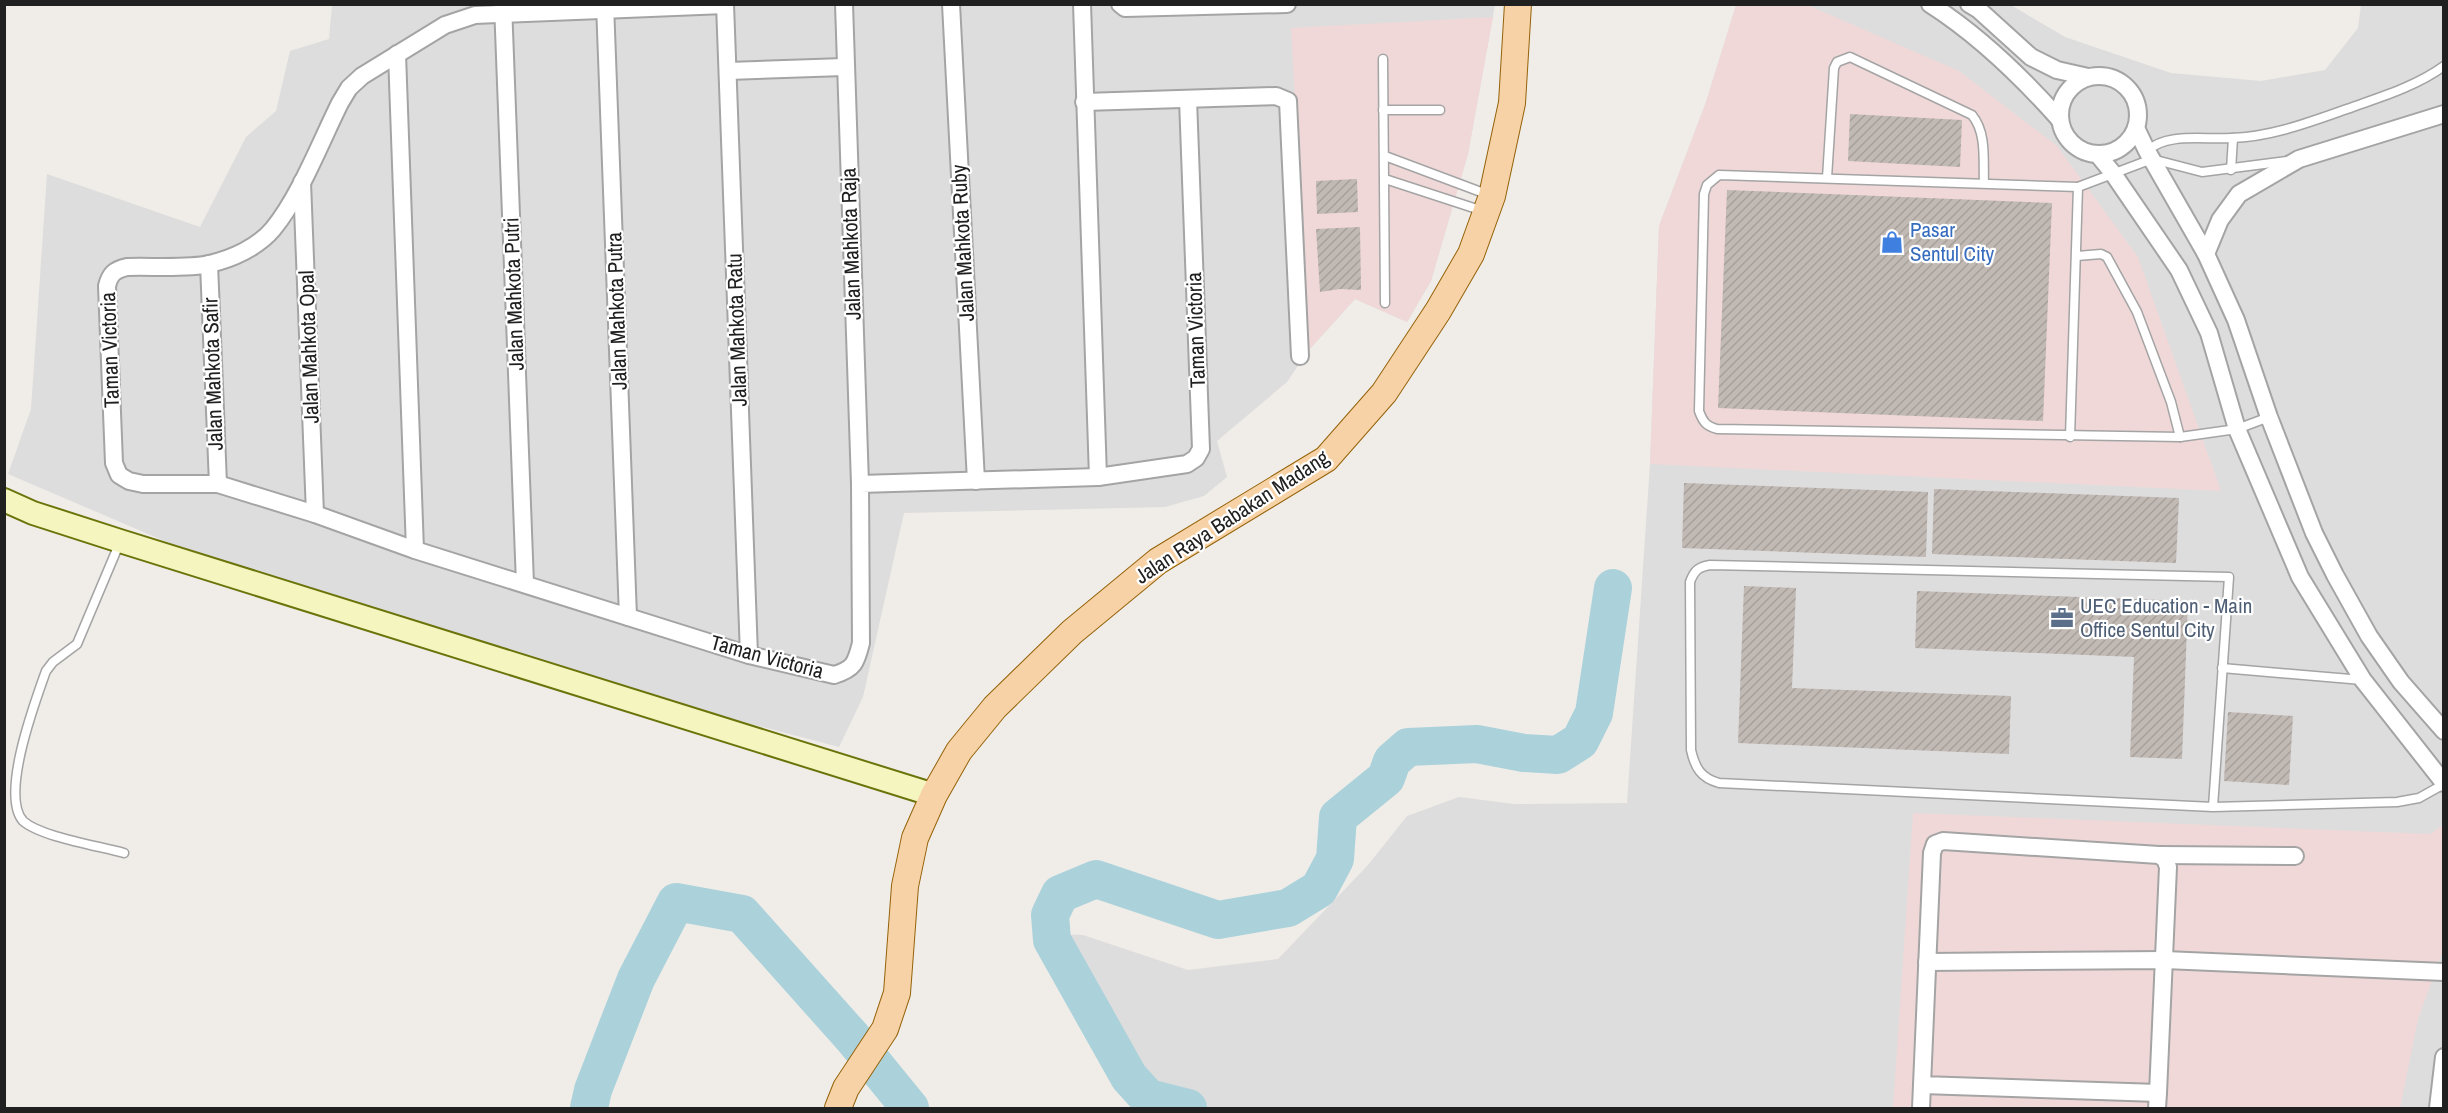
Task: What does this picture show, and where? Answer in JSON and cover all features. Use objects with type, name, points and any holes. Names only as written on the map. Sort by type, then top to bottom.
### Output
[{"type":"main road","name":"Jalan Raya Babakan Madang","points":[[842,1098],[885,1029],[897,993],[905,886],[915,838],[934,795],[959,751],[995,707],[1072,632],[1158,561],[1326,459],[1384,393],[1438,311],[1471,254],[1489,204],[1512,104],[1518,4]]},
{"type":"street","name":"Jalan Mahkota Raja","points":[[844,4],[844,67],[860,484]]},
{"type":"street","name":"Jalan Mahkota Ruby","points":[[951,4],[976,481]]},
{"type":"street","points":[[1082,4],[1098,477]]},
{"type":"street","points":[[1120,4],[1125,8],[1287,4]]},
{"type":"street","points":[[1930,4],[1971,32],[2024,79],[2060,120],[2066,137],[2075,147],[2098,155],[2121,148],[2136,129],[2139,116],[2137,104],[2127,88],[2112,78],[2100,75],[2077,82],[2068,91],[2062,102],[2060,120]]},
{"type":"street","points":[[1969,4],[1979,10],[2031,57],[2057,70],[2088,77]]},
{"type":"street","name":"Taman Victoria","points":[[725,5],[503,9],[457,20],[362,76],[350,88],[302,181],[273,230],[256,244],[240,253],[208,264],[127,267],[116,269],[110,276],[107,286],[114,463],[119,475],[129,481],[143,484],[218,484],[315,514],[415,550],[749,655],[834,675],[848,671],[857,660],[861,643],[860,484],[1098,477],[1187,464],[1196,459],[1200,449],[1188,99]]},
{"type":"street","name":"Jalan Mahkota Ratu","points":[[725,5],[749,655]]},
{"type":"street","name":"Jalan Mahkota Putra","points":[[605,7],[628,617]]},
{"type":"street","name":"Jalan Mahkota Putri","points":[[503,9],[525,584]]},
{"type":"street","points":[[397,54],[415,550]]},
{"type":"street","points":[[728,71],[844,67]]},
{"type":"street","points":[[1084,102],[1276,96],[1288,101],[1300,356]]},
{"type":"street","points":[[2206,254],[2220,220],[2239,194],[2299,159],[2444,114]]},
{"type":"street","points":[[2136,129],[2206,254],[2235,320],[2269,417],[2314,533],[2340,585],[2369,636],[2401,682],[2444,731]]},
{"type":"street","points":[[2098,155],[2179,270],[2209,333],[2237,429],[2300,577],[2363,680],[2444,784]]},
{"type":"street","name":"Jalan Mahkota Opal","points":[[302,181],[315,514]]},
{"type":"street","name":"Jalan Mahkota Safir","points":[[208,264],[218,484]]},
{"type":"street","points":[[4,500],[33,513],[120,541],[934,795]]},
{"type":"street","points":[[1922,1108],[1932,853],[1935,844],[1943,841],[2159,855],[2295,856]]},
{"type":"street","points":[[1922,1085],[2157,1101],[2168,867],[2165,859],[2159,855]]},
{"type":"street","points":[[1927,962],[2165,960],[2444,972]]},
{"type":"street","points":[[2438,1108],[2444,1057]]},
{"type":"lane","points":[[1827,178],[1834,68],[1837,62],[1850,57],[1972,115],[1977,121],[1983,140],[1984,183]]},
{"type":"lane","points":[[1383,59],[1385,303]]},
{"type":"lane","points":[[2269,417],[2237,429],[2180,437],[1717,429],[1707,426],[1702,420],[1700,411],[1704,194],[1707,185],[1719,175],[2078,187],[2149,155],[2156,143],[2181,139],[2233,138],[2296,126],[2399,91],[2444,66]]},
{"type":"lane","points":[[1383,110],[1440,110]]},
{"type":"lane","points":[[2231,170],[2233,138]]},
{"type":"lane","points":[[2149,155],[2202,172],[2231,170],[2299,159]]},
{"type":"lane","points":[[1385,156],[1489,204]]},
{"type":"lane","points":[[1385,179],[1489,204]]},
{"type":"lane","points":[[2070,436],[2078,187]]},
{"type":"lane","points":[[2077,256],[2101,254],[2107,257],[2137,312],[2171,402],[2180,437]]},
{"type":"lane","points":[[120,541],[78,644],[46,671],[12,780],[13,803],[22,820],[40,830],[124,853]]},
{"type":"lane","points":[[2212,807],[2229,577],[1710,565],[1694,572],[1690,582],[1691,750],[1694,763],[1701,774],[1719,783],[2212,807],[2397,802],[2419,798],[2444,784]]},
{"type":"lane","points":[[2222,668],[2363,680]]},
{"type":"shaded area","name":"Pasar Sentul City","points":[[1805,4],[1959,71],[2057,146],[2138,257],[2221,491],[1650,464],[1659,226],[1706,102],[1736,5]]},
{"type":"shaded area","points":[[332,5],[1495,5],[1468,154],[1431,281],[1407,322],[1355,299],[1308,351],[1287,382],[1217,441],[1227,477],[1204,496],[1165,507],[904,513],[863,697],[839,747],[335,614],[8,474],[31,409],[47,174],[200,227],[246,137],[276,111],[290,51],[329,39]]},
{"type":"shaded area","points":[[1736,5],[2011,5],[2065,37],[2171,73],[2261,81],[2325,70],[2358,28],[2361,5],[2443,5],[2443,1108],[1143,1108],[1049,971],[1054,934],[1083,935],[1188,970],[1278,959],[1368,865],[1407,816],[1459,797],[1514,804],[1627,803],[1650,464],[1659,226],[1706,102]]},
{"type":"shaded area","points":[[1493,17],[1468,154],[1431,281],[1407,322],[1355,299],[1308,351],[1291,28]]},
{"type":"shaded area","points":[[1913,813],[2430,834],[2443,825],[2443,950],[2418,1019],[2400,1108],[1893,1108]]},
{"type":"building","points":[[1850,114],[1962,120],[1960,167],[1848,161]]},
{"type":"building","points":[[1357,179],[1358,212],[1317,214],[1316,181]]},
{"type":"building","points":[[1727,190],[2052,203],[2043,421],[1718,408]]},
{"type":"building","points":[[1360,227],[1361,290],[1340,289],[1320,292],[1316,229]]},
{"type":"building","points":[[1684,483],[1928,492],[1926,557],[1682,548]]},
{"type":"building","points":[[1934,489],[2179,498],[2176,563],[1932,554]]},
{"type":"building","points":[[1744,586],[1796,588],[1792,688],[2011,696],[2009,754],[1738,743]]},
{"type":"building","points":[[1917,591],[2188,601],[2182,759],[2130,757],[2134,657],[1915,648]]},
{"type":"building","points":[[2228,712],[2293,716],[2289,785],[2224,781]]},
{"type":"waterway","points":[[1188,1108],[1148,1098],[1129,1077],[1052,940],[1050,915],[1060,894],[1096,879],[1218,920],[1288,908],[1319,889],[1335,859],[1338,817],[1386,778],[1392,761],[1408,747],[1477,744],[1524,753],[1558,755],[1580,741],[1594,713],[1613,588]]},
{"type":"waterway","points":[[589,1108],[593,1090],[636,979],[676,902],[742,914],[852,1037],[910,1108]]},
{"type":"place","name":"Pasar Sentul City","points":[[1892,242]]},
{"type":"place","name":"UEC Education - Main Office Sentul City","points":[[2062,618]]}]
